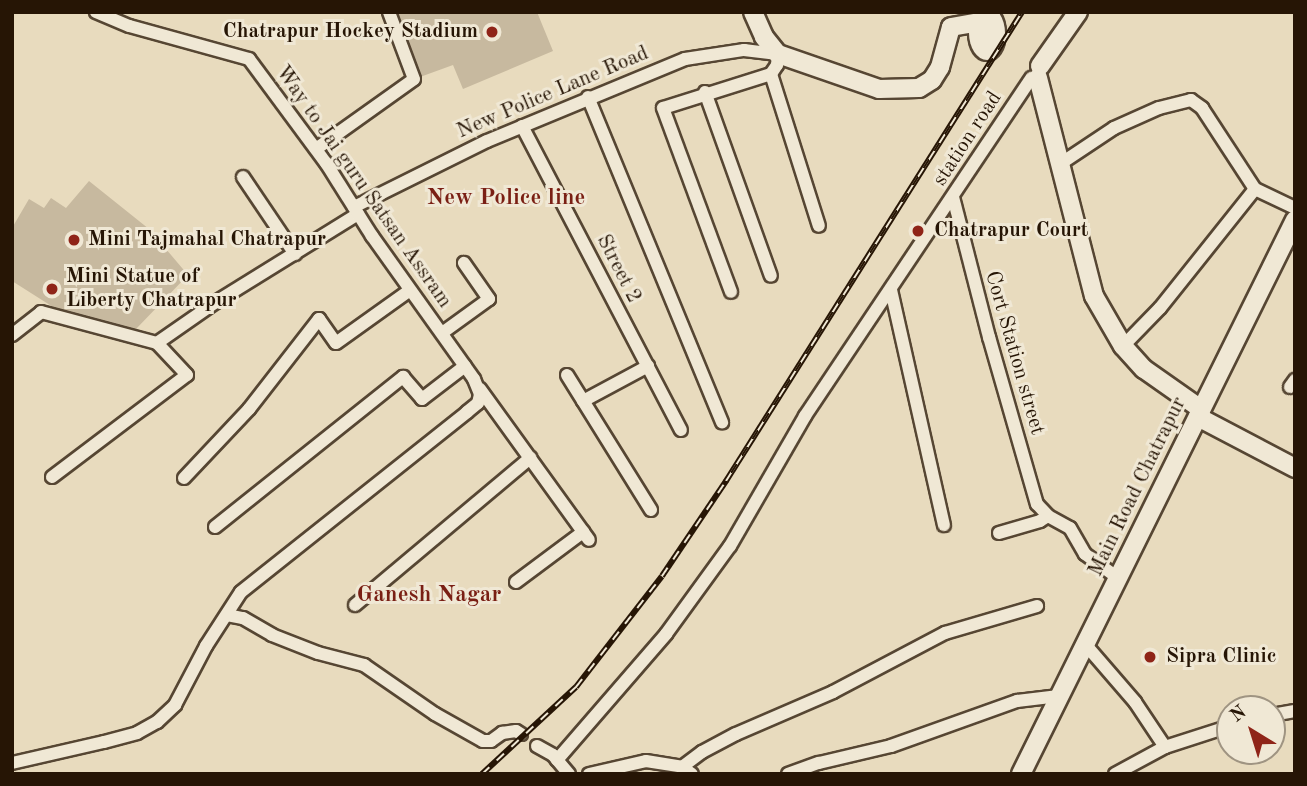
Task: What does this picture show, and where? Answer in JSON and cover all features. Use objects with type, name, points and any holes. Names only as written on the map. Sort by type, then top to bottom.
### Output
[{"type":"street","name":"Way to Jai guru Satsan Assram","points":[[96,12],[130,26],[249,59],[316,149],[410,290],[586,536],[516,582]]},
{"type":"street","points":[[316,149],[414,79],[389,12]]},
{"type":"street","points":[[753,12],[764,37],[778,54],[879,89],[919,88],[932,80],[940,67],[951,27],[987,16]]},
{"type":"street","points":[[1072,12],[1036,72],[1094,296],[1123,346],[1144,369],[1199,413],[1295,468]]},
{"type":"street","points":[[1036,72],[1077,12]]},
{"type":"street","name":"New Police Lane Road","points":[[157,343],[216,302],[295,254],[356,210],[522,126],[685,58],[744,50],[778,54]]},
{"type":"street","points":[[731,292],[663,108],[705,92],[771,74],[778,65],[778,54]]},
{"type":"street","name":"station road","points":[[557,760],[666,634],[730,546],[805,416],[1036,72]]},
{"type":"street","points":[[771,74],[819,226]]},
{"type":"street","points":[[705,92],[771,276]]},
{"type":"street","points":[[588,97],[722,422]]},
{"type":"street","points":[[1060,164],[1114,128],[1159,108],[1191,100],[1202,108],[1255,189],[1295,208]]},
{"type":"street","name":"Street 2","points":[[522,126],[681,430]]},
{"type":"street","points":[[243,177],[295,254]]},
{"type":"street","points":[[1123,346],[1160,308],[1255,189]]},
{"type":"street","name":"Cort Station street","points":[[953,197],[981,310],[1037,504],[1048,516]]},
{"type":"street","name":"Main Road Chatrapur","points":[[1021,774],[1295,220]]},
{"type":"street","points":[[442,333],[489,299],[464,263]]},
{"type":"street","points":[[184,478],[249,409],[319,319],[336,343],[410,290]]},
{"type":"street","points":[[891,290],[944,524]]},
{"type":"street","points":[[12,335],[41,312],[157,343],[187,375],[52,477]]},
{"type":"street","points":[[215,527],[403,377],[422,399],[465,366]]},
{"type":"street","points":[[583,401],[648,366]]},
{"type":"street","points":[[567,375],[651,510]]},
{"type":"street","points":[[12,763],[136,733],[157,722],[174,705],[227,615],[253,581],[383,481],[478,403],[480,389]]},
{"type":"street","points":[[355,605],[530,458]]},
{"type":"street","points":[[999,533],[1040,521],[1048,516],[1070,528],[1085,554],[1118,578]]},
{"type":"street","points":[[589,774],[646,761],[687,771],[702,752],[736,734],[833,692],[945,633],[1037,606]]},
{"type":"street","points":[[227,615],[243,618],[272,635],[318,653],[365,664],[406,696],[483,741],[491,741],[502,733],[516,731],[521,734]]},
{"type":"street","points":[[1085,644],[1135,702],[1165,747]]},
{"type":"street","points":[[788,774],[891,746],[1017,701],[1059,696]]},
{"type":"street","points":[[1115,774],[1165,747],[1216,731]]},
{"type":"street","points":[[537,746],[557,760],[569,774]]},
{"type":"shaded area","name":"Chatrapur Hockey Stadium","points":[[396,12],[537,12],[553,51],[463,89],[453,65],[420,77]]},
{"type":"shaded area","points":[[89,181],[149,229],[188,275],[136,329],[53,307],[12,281],[12,228],[29,199],[44,208],[51,198],[66,208]]},
{"type":"railway","points":[[482,774],[576,687],[662,576],[726,481],[1022,12]]},
{"type":"place","name":"Chatrapur Hockey Stadium","points":[[492,32]]},
{"type":"place","name":"Chatrapur Court","points":[[918,231]]},
{"type":"place","name":"Mini Tajmahal Chatrapur","points":[[74,240]]},
{"type":"place","name":"Mini Statue of Liberty Chatrapur","points":[[52,289]]},
{"type":"place","name":"Sipra Clinic","points":[[1150,657]]},
{"type":"district","name":"New Police line","points":[[506,198]]},
{"type":"district","name":"Ganesh Nagar","points":[[429,595]]}]
